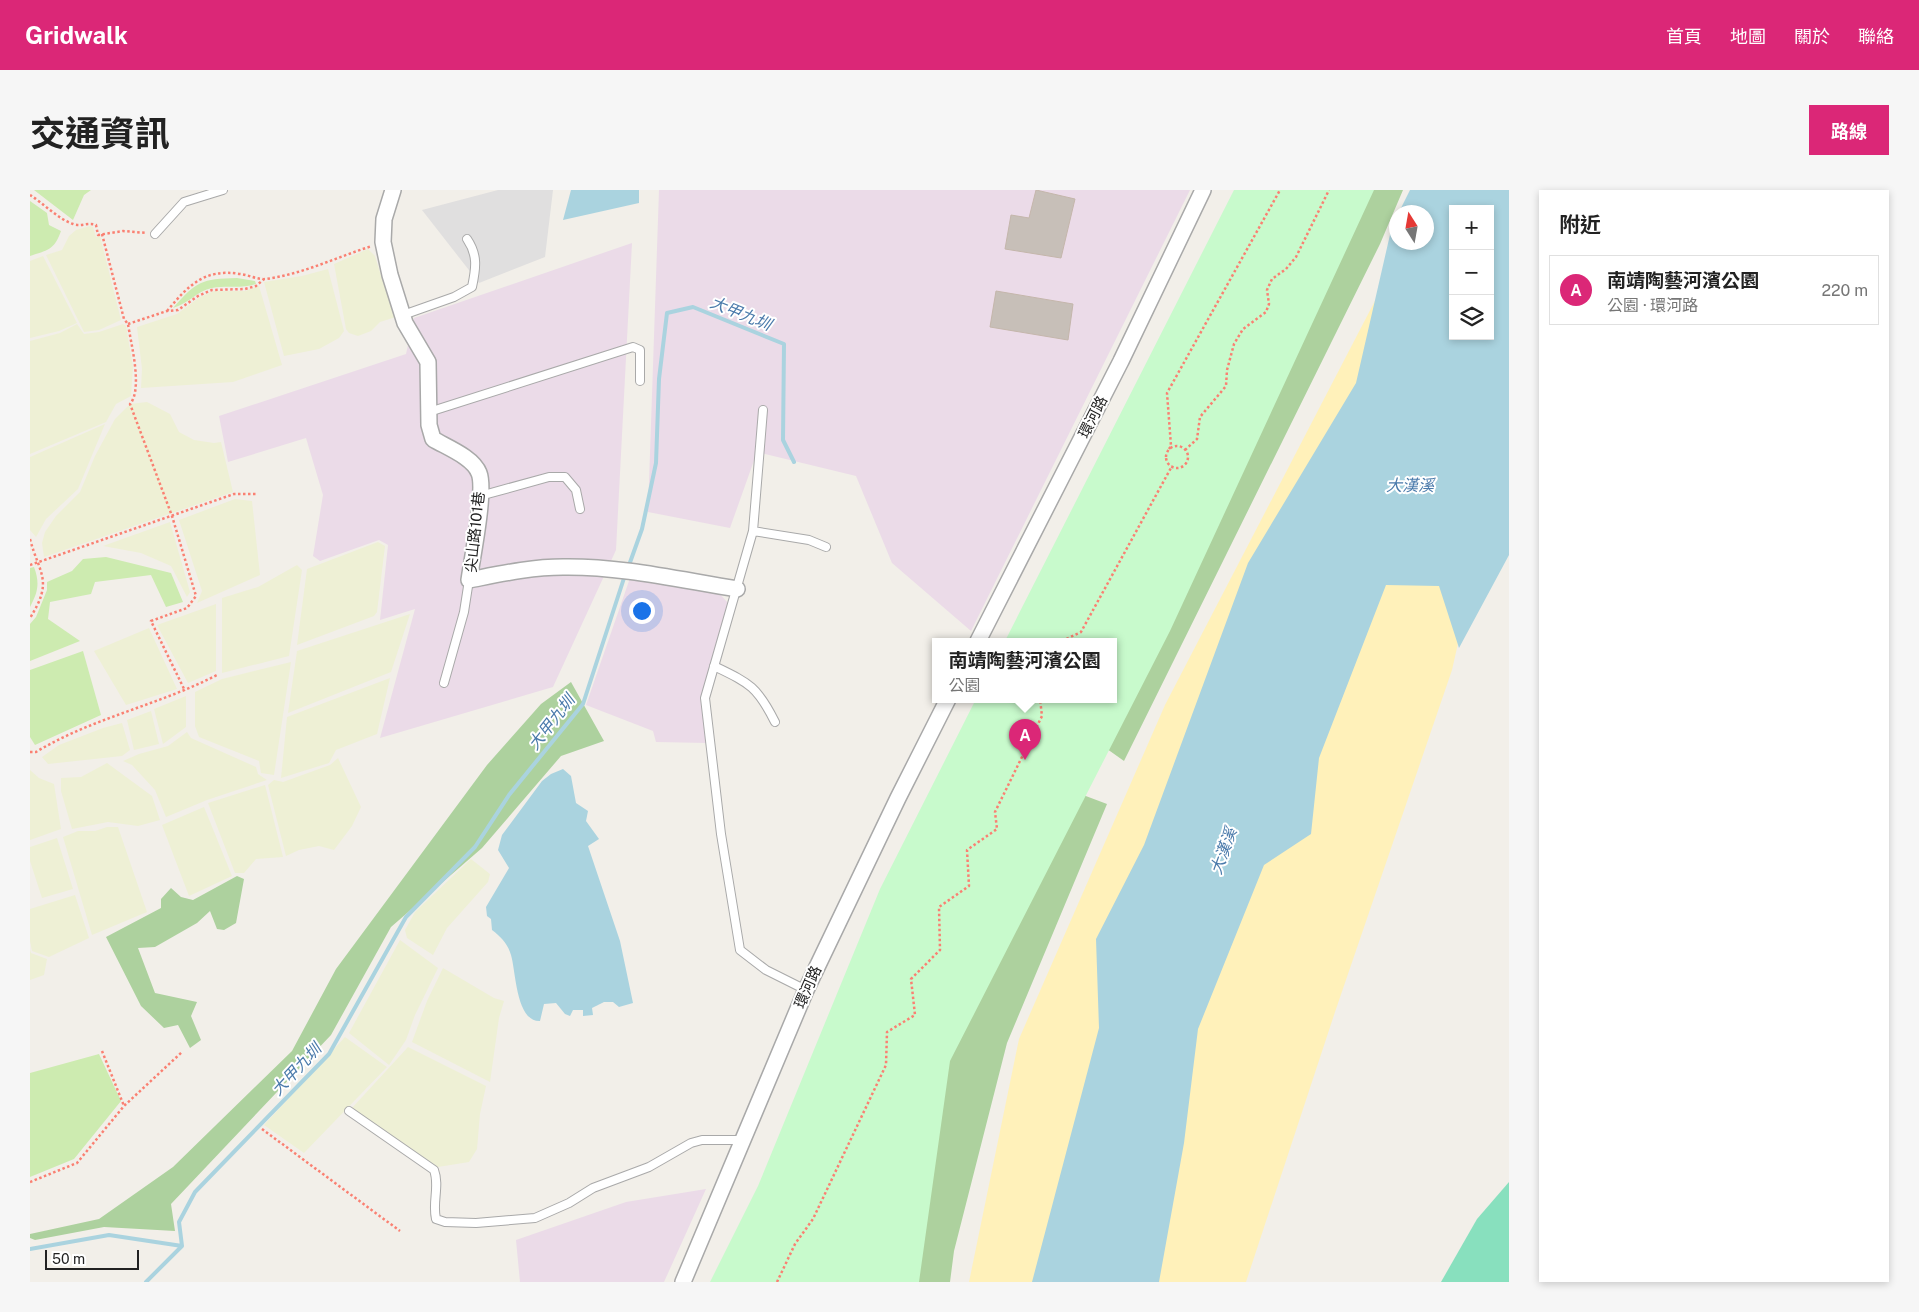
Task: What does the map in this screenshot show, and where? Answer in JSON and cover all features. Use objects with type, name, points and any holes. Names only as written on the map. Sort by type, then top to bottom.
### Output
[{"type":"street","name":"尖山路101巷","points":[[392,190],[384,219],[383,242],[403,315],[428,362],[429,425],[433,439],[469,461],[479,473],[480,496],[469,580],[527,569],[565,567],[627,572],[736,589]]},
{"type":"street","name":"環河路","points":[[980,638],[1121,361],[1203,190]]},
{"type":"street","name":"環河路","points":[[683,1282],[806,990],[946,703]]},
{"type":"lane","points":[[155,234],[184,202],[223,190]]},
{"type":"lane","points":[[403,315],[454,297],[472,287],[476,268],[474,250],[467,239]]},
{"type":"lane","points":[[429,412],[633,347],[640,350],[640,381]]},
{"type":"lane","points":[[763,410],[753,531],[705,698],[721,834],[740,950],[766,970],[806,990]]},
{"type":"lane","points":[[480,496],[549,477],[565,476],[576,490],[580,509]]},
{"type":"lane","points":[[753,531],[809,540],[826,547]]},
{"type":"lane","points":[[444,683],[464,612],[469,580]]},
{"type":"lane","points":[[714,666],[748,683],[765,702],[775,722]]},
{"type":"lane","points":[[349,1111],[434,1170],[437,1180],[434,1208],[436,1219],[445,1222],[476,1223],[535,1218],[569,1203],[593,1188],[649,1167],[691,1143],[702,1140],[744,1140]]},
{"type":"path","points":[[1169,449],[1179,446],[1185,450],[1187,457],[1185,463],[1179,467],[1172,466],[1166,459],[1169,449],[1171,446],[1167,393],[1280,190]]},
{"type":"path","points":[[1185,450],[1197,439],[1200,417],[1226,386],[1227,370],[1234,344],[1242,329],[1266,312],[1269,304],[1267,290],[1272,279],[1286,269],[1296,257],[1329,190]]},
{"type":"path","points":[[30,195],[71,223],[80,226],[90,223],[96,225],[98,235],[123,231],[155,234]]},
{"type":"path","points":[[102,234],[124,320],[128,324],[136,390],[134,400],[130,404],[172,516],[196,596],[187,608],[151,621],[185,691]]},
{"type":"path","points":[[167,310],[188,285],[206,276],[238,274],[264,279],[312,268],[383,242]]},
{"type":"path","points":[[128,324],[167,310],[178,310],[198,296],[212,290],[245,289],[256,286],[264,279]]},
{"type":"path","points":[[1068,638],[1081,632],[1172,466]]},
{"type":"path","points":[[30,565],[234,494],[256,494]]},
{"type":"path","points":[[30,539],[34,555],[40,562],[44,580],[41,594],[30,618]]},
{"type":"path","points":[[30,752],[36,752],[96,724],[185,691],[217,675]]},
{"type":"path","points":[[777,1282],[795,1244],[813,1219],[886,1065],[887,1032],[915,1015],[911,979],[940,950],[940,907],[970,886],[967,850],[997,829],[996,812],[1042,716],[1040,703]]},
{"type":"path","points":[[102,1051],[124,1106]]},
{"type":"path","points":[[30,1182],[77,1163],[124,1106],[182,1052]]},
{"type":"path","points":[[262,1129],[400,1231]]},
{"type":"shaded area","points":[[498,190],[553,190],[545,257],[479,283],[422,210]]},
{"type":"shaded area","points":[[659,190],[1190,190],[971,631],[892,563],[856,476],[757,452],[730,528],[648,512]]},
{"type":"shaded area","points":[[632,243],[616,550],[553,687],[380,738],[415,609],[380,620],[388,545],[379,540],[320,561],[313,556],[323,495],[306,438],[228,462],[219,416],[406,354],[414,318]]},
{"type":"shaded area","points":[[630,578],[718,592],[728,603],[709,686],[707,743],[656,742],[653,731],[586,705]]},
{"type":"shaded area","points":[[706,1189],[664,1282],[520,1282],[516,1240],[626,1202]]},
{"type":"green space","points":[[34,190],[91,190],[84,195],[73,220]]},
{"type":"green space","points":[[1234,190],[1374,190],[1170,631],[950,1061],[919,1282],[710,1282],[758,1186],[880,889],[974,703],[1117,703],[1117,638],[1007,638]]},
{"type":"green space","points":[[1344,190],[1403,190],[1397,205],[1389,205],[1389,223],[1380,244],[1124,761],[1086,734],[1111,703],[1117,703],[1117,692]]},
{"type":"green space","points":[[30,201],[47,213],[49,225],[61,231],[53,246],[30,256]]},
{"type":"green space","points":[[90,226],[93,227],[96,237],[100,236],[121,320],[99,330],[84,332],[46,255],[62,250],[69,236],[76,230]]},
{"type":"green space","points":[[368,249],[375,256],[383,282],[399,316],[380,322],[371,331],[358,336],[349,333],[346,329],[334,264]]},
{"type":"green space","points":[[43,256],[77,323],[59,331],[30,338],[30,261]]},
{"type":"green space","points":[[328,269],[344,331],[339,338],[319,349],[284,356],[264,282],[302,276]]},
{"type":"green space","points":[[237,278],[255,281],[256,284],[212,288],[173,308],[188,292],[200,283],[215,279]]},
{"type":"green space","points":[[259,286],[282,365],[233,382],[141,388],[142,369],[137,327],[177,314],[200,297],[214,291],[245,291]]},
{"type":"green space","points":[[77,324],[84,334],[99,332],[123,324],[126,326],[133,367],[131,396],[116,404],[106,422],[30,454],[30,341],[60,333]]},
{"type":"green space","points":[[147,402],[170,414],[179,432],[194,440],[214,443],[221,442],[233,492],[44,557],[42,543],[45,532],[56,516],[80,492],[95,456],[115,419],[130,404]]},
{"type":"green space","points":[[105,424],[78,489],[46,519],[36,537],[30,530],[30,457]]},
{"type":"green space","points":[[235,499],[252,501],[260,575],[197,603],[202,591],[179,520]]},
{"type":"green space","points":[[170,522],[190,592],[187,597],[171,566],[141,553],[103,546]]},
{"type":"green space","points":[[378,542],[385,546],[377,612],[374,616],[297,645],[307,569]]},
{"type":"green space","points":[[106,557],[171,573],[183,602],[166,607],[151,575],[95,582],[91,594],[50,602],[48,619],[80,641],[30,661],[30,624],[36,617],[47,590],[47,582],[72,571],[83,559]]},
{"type":"green space","points":[[297,565],[302,570],[289,656],[222,673],[222,598],[258,587]]},
{"type":"green space","points":[[34,567],[37,587],[30,607],[30,568]]},
{"type":"green space","points":[[216,604],[216,671],[188,683],[157,625]]},
{"type":"green space","points":[[410,614],[391,672],[288,713],[297,651]]},
{"type":"green space","points":[[149,628],[177,689],[126,705],[94,651]]},
{"type":"green space","points":[[83,651],[101,715],[35,745],[30,737],[30,670]]},
{"type":"green space","points":[[291,662],[274,775],[261,773],[259,761],[199,737],[195,726],[195,692],[222,679]]},
{"type":"green space","points":[[390,678],[377,734],[336,750],[329,763],[281,778],[287,717]]},
{"type":"green space","points":[[571,682],[604,741],[561,756],[482,848],[391,927],[331,1035],[171,1204],[175,1231],[104,1227],[35,1240],[30,1238],[30,1234],[99,1219],[173,1167],[292,1051],[336,969],[487,765],[541,704]]},
{"type":"green space","points":[[186,696],[186,727],[163,744],[154,709]]},
{"type":"green space","points":[[151,711],[159,744],[134,750],[127,720]]},
{"type":"green space","points":[[122,723],[130,750],[122,756],[48,764],[42,757],[59,745],[103,728]]},
{"type":"green space","points":[[187,732],[191,738],[256,767],[258,774],[267,780],[207,800],[166,817],[155,790],[132,765],[123,761],[139,754],[168,746]]},
{"type":"green space","points":[[338,758],[361,807],[352,826],[334,850],[319,846],[299,850],[286,856],[268,785],[274,780],[283,782],[330,765]]},
{"type":"green space","points":[[107,763],[152,796],[160,820],[138,826],[108,822],[72,829],[61,791],[61,778],[81,777]]},
{"type":"green space","points":[[30,770],[39,778],[54,784],[61,829],[30,840]]},
{"type":"green space","points":[[1046,781],[1107,804],[1007,1043],[954,1251],[950,1282],[737,1282]]},
{"type":"green space","points":[[265,785],[283,857],[256,859],[244,873],[235,873],[208,803]]},
{"type":"green space","points":[[204,807],[232,876],[189,896],[162,825]]},
{"type":"green space","points":[[107,827],[118,827],[147,912],[92,935],[63,837],[78,831],[95,831]]},
{"type":"green space","points":[[57,838],[73,889],[42,898],[30,861],[30,847]]},
{"type":"green space","points":[[471,859],[490,874],[488,882],[447,928],[433,955],[407,938],[405,930],[415,912]]},
{"type":"green space","points":[[237,876],[244,879],[236,923],[224,930],[217,929],[210,911],[197,923],[155,947],[138,948],[155,993],[197,1002],[191,1016],[201,1040],[190,1048],[178,1025],[164,1028],[141,1006],[106,937],[161,908],[161,899],[171,888],[181,897],[193,900]]},
{"type":"green space","points":[[75,895],[89,938],[49,957],[32,951],[30,941],[30,909]]},
{"type":"green space","points":[[400,940],[438,968],[415,1015],[406,1040],[389,1065],[349,1033]]},
{"type":"green space","points":[[30,950],[31,953],[47,959],[44,975],[30,980]]},
{"type":"green space","points":[[443,968],[494,998],[504,1001],[499,1018],[490,1082],[412,1042],[427,1001]]},
{"type":"green space","points":[[345,1037],[387,1067],[304,1153],[264,1125]]},
{"type":"green space","points":[[408,1047],[486,1086],[480,1114],[477,1149],[469,1162],[438,1167],[352,1108]]},
{"type":"green space","points":[[99,1054],[121,1101],[74,1159],[30,1177],[30,1073]]},
{"type":"green space","points":[[1509,1182],[1509,1282],[1441,1282],[1477,1219]]},
{"type":"sand","points":[[1401,250],[1409,250],[1449,328],[1449,340],[1456,340],[1509,417],[1452,670],[1335,1012],[1246,1282],[969,1282],[1019,1039],[1165,705]]},
{"type":"water","points":[[571,190],[639,190],[639,203],[563,220]]},
{"type":"water","name":"大漢溪","points":[[1410,190],[1509,190],[1509,555],[1459,648],[1439,586],[1386,585],[1319,758],[1311,834],[1264,865],[1198,1029],[1184,1143],[1159,1282],[1032,1282],[1099,1028],[1096,939],[1144,845],[1248,563],[1356,383],[1389,239],[1389,250],[1434,250],[1434,205],[1402,205]]},
{"type":"water","points":[[563,769],[571,776],[576,803],[588,811],[586,821],[599,839],[588,846],[620,941],[633,1003],[619,1007],[613,1002],[604,1002],[592,1008],[593,1015],[583,1016],[583,1010],[573,1010],[570,1016],[565,1014],[556,1003],[544,1004],[540,1021],[532,1019],[526,1014],[518,995],[510,951],[504,941],[492,930],[491,919],[487,916],[486,907],[509,868],[498,850],[502,835],[542,781],[551,774]]},
{"type":"building","points":[[1036,190],[1075,199],[1061,258],[1005,249],[1011,215],[1029,218]]},
{"type":"building","points":[[996,291],[1073,304],[1068,340],[990,327]]},
{"type":"waterway","name":"大甲九圳","points":[[628,568],[642,529],[656,463],[659,379],[667,313],[693,307],[784,344],[783,440],[794,462]]},
{"type":"waterway","name":"大甲九圳","points":[[146,1282],[182,1246],[179,1222],[195,1192],[329,1054],[406,917],[475,847],[509,795],[583,704],[625,575]]},
{"type":"waterway","name":"大甲九圳","points":[[30,1249],[109,1235],[182,1246]]},
{"type":"place","name":"南靖陶藝河濱公園","points":[[1025,760]]}]
